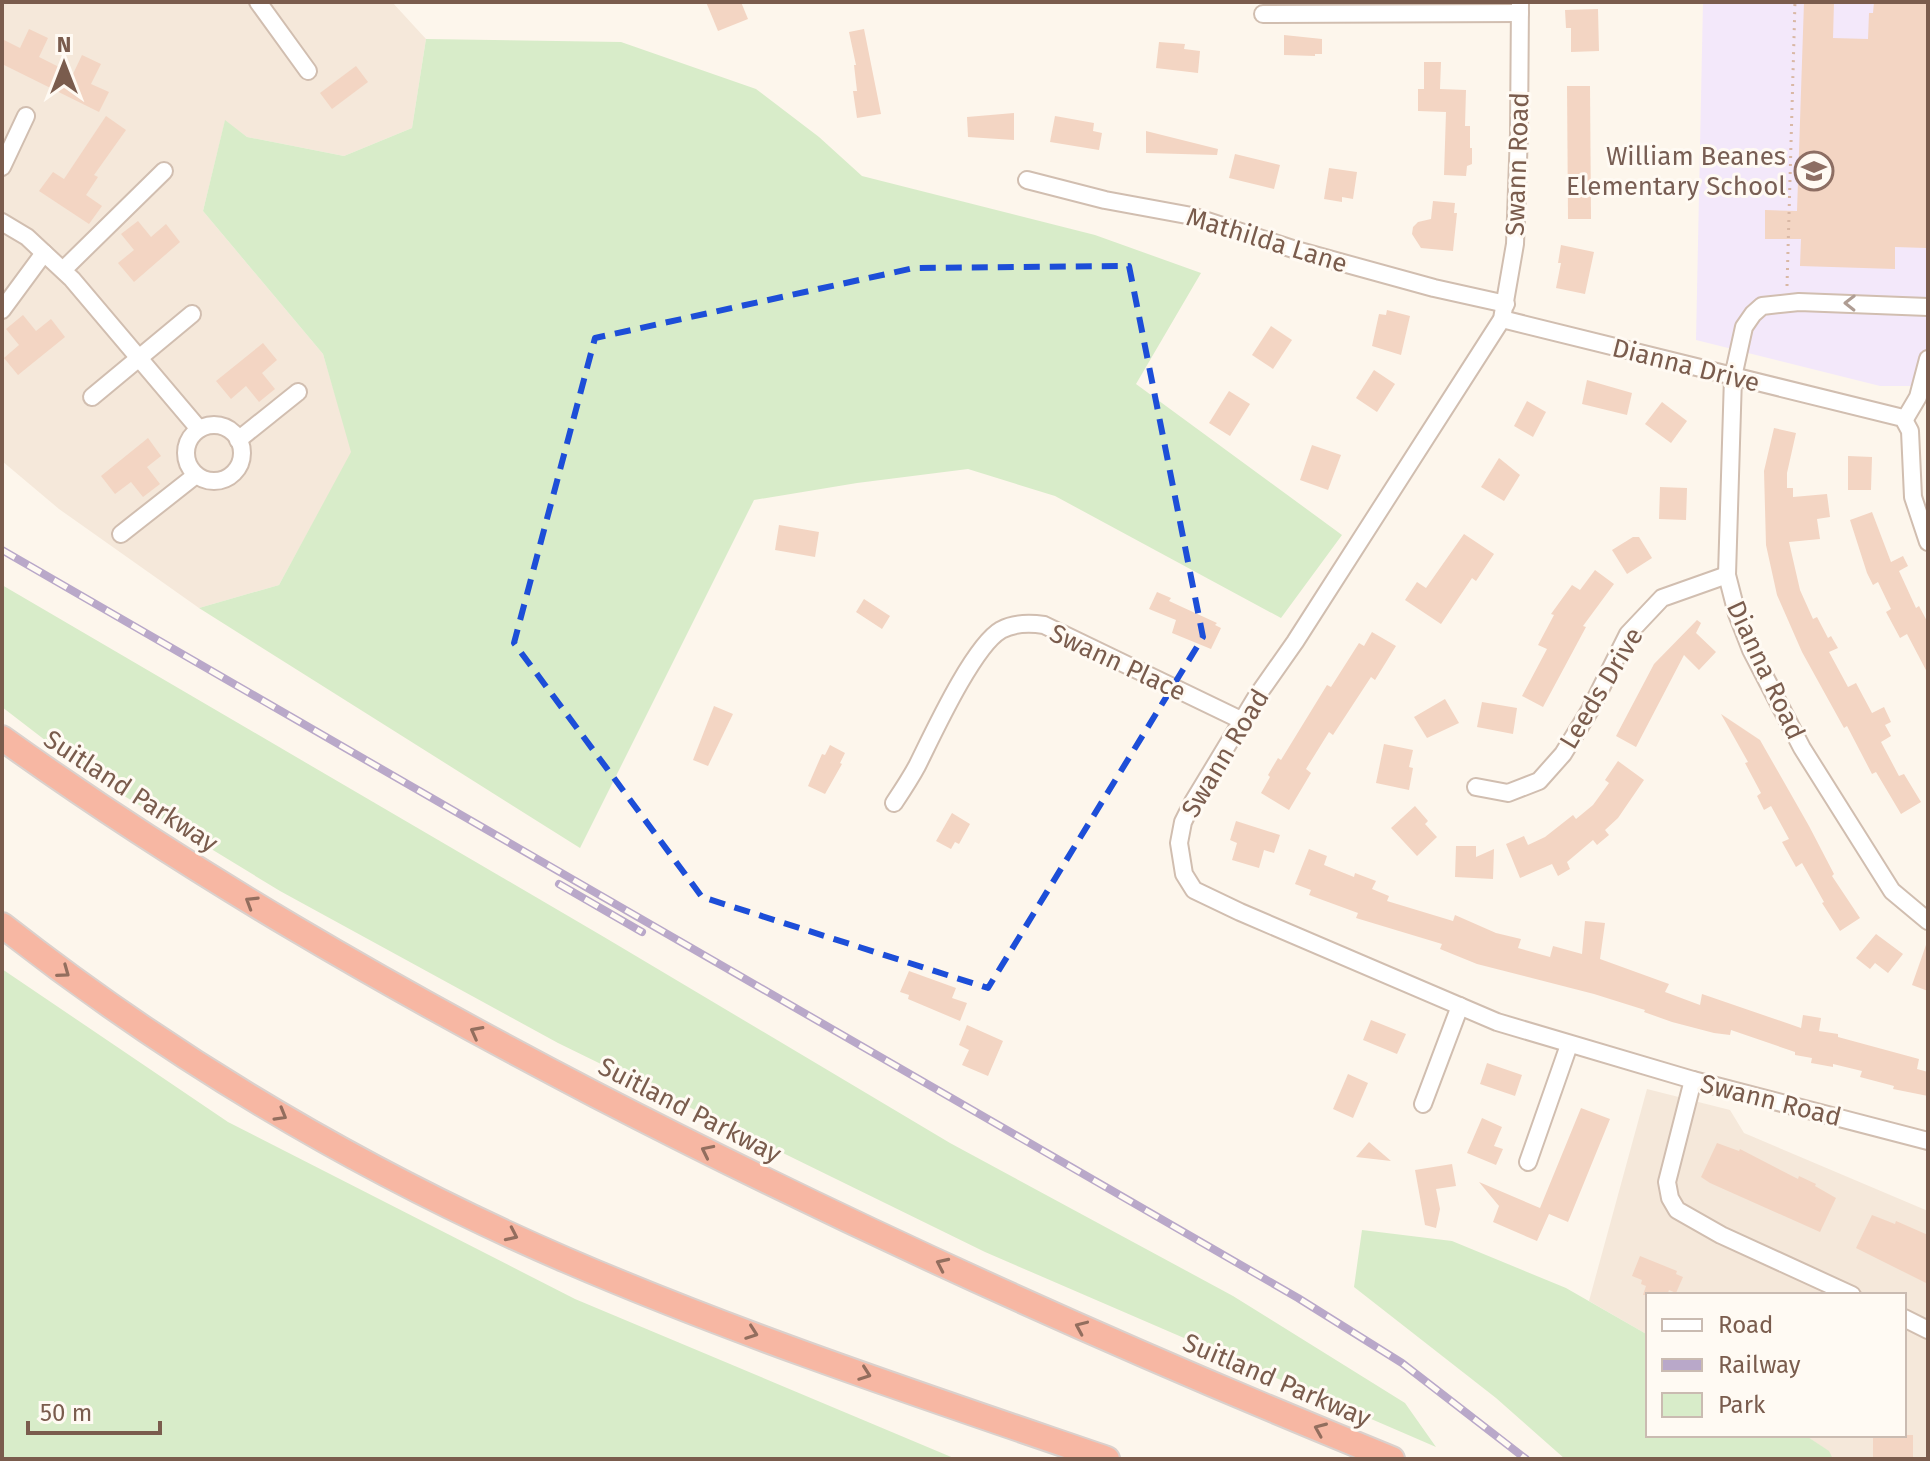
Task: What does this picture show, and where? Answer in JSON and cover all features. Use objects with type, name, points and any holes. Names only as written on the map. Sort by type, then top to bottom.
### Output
[{"type":"highway","name":"Suitland Parkway","points":[[2,738],[156,842],[291,927],[525,1058],[730,1163],[939,1262],[1142,1354],[1392,1459]]},
{"type":"highway","points":[[2,925],[185,1056],[306,1129],[436,1199],[655,1297],[1107,1459]]},
{"type":"street","points":[[258,2],[308,71]]},
{"type":"street","points":[[1263,14],[1520,8]]},
{"type":"street","name":"Swann Road","points":[[1520,8],[1515,244],[1504,311],[1243,721],[1183,822],[1179,843],[1187,881],[1194,890],[1240,912],[1497,1022],[1693,1080],[1928,1141]]},
{"type":"street","points":[[2,167],[26,116]]},
{"type":"street","points":[[63,270],[164,171]]},
{"type":"street","name":"Mathilda Lane","points":[[1027,180],[1105,200],[1192,216],[1504,311]]},
{"type":"street","points":[[2,222],[27,237],[63,270],[199,429]]},
{"type":"street","points":[[2,310],[44,253]]},
{"type":"street","points":[[1787,302],[1928,307]]},
{"type":"street","name":"Dianna Road","points":[[1787,302],[1762,306],[1753,314],[1744,327],[1733,377],[1727,575],[1751,650],[1802,748],[1892,891],[1928,921]]},
{"type":"street","name":"Dianna Drive","points":[[1504,311],[1733,377],[1895,414],[1905,419]]},
{"type":"street","points":[[92,397],[192,314]]},
{"type":"street","points":[[1928,359],[1918,397],[1905,419],[1910,431],[1913,497],[1928,542]]},
{"type":"street","points":[[238,440],[298,392]]},
{"type":"street","points":[[215,424],[226,427],[238,440],[241,457],[229,476],[207,480],[196,475],[188,466],[185,455],[187,443],[199,429],[215,424]]},
{"type":"street","points":[[121,534],[196,475]]},
{"type":"street","name":"Leeds Drive","points":[[1476,787],[1508,793],[1539,781],[1563,754],[1590,710],[1628,634],[1662,598],[1727,575]]},
{"type":"street","name":"Swann Place","points":[[894,803],[953,695],[986,645],[1000,631],[1016,625],[1044,625],[1243,721]]},
{"type":"street","points":[[1423,1104],[1460,1006]]},
{"type":"street","points":[[1528,1162],[1569,1045]]},
{"type":"street","points":[[1693,1080],[1667,1182],[1670,1198],[1677,1210],[1721,1235],[1848,1293]]},
{"type":"street","points":[[1906,1319],[1928,1330]]},
{"type":"path","points":[[1787,302],[1795,2]]},
{"type":"highlighted area","points":[[1129,266],[1203,637],[988,988],[702,897],[514,643],[595,338],[914,268]]},
{"type":"shaded area","points":[[2,2],[392,2],[426,39],[412,128],[344,156],[247,137],[225,121],[203,211],[323,354],[352,452],[279,585],[199,608],[59,509],[2,461]]},
{"type":"shaded area","name":"William Beanes Elementary School","points":[[1703,2],[1928,2],[1928,386],[1880,386],[1696,340]]},
{"type":"shaded area","points":[[1647,1089],[1730,1110],[1744,1133],[1928,1211],[1928,1459],[1833,1459],[1828,1451],[1808,1437],[1906,1437],[1906,1293],[1646,1293],[1646,1334],[1589,1301]]},
{"type":"green space","points":[[426,39],[621,42],[756,89],[819,137],[862,176],[1095,235],[1201,273],[1136,384],[1342,535],[1281,618],[1055,496],[968,469],[754,500],[580,848],[199,608],[279,585],[351,452],[323,354],[203,211],[225,120],[247,137],[344,156],[412,128]]},
{"type":"green space","points":[[2,585],[950,1143],[1233,1296],[1405,1403],[1436,1447],[985,1252],[558,1043],[280,891],[93,777],[2,707]]},
{"type":"green space","points":[[2,969],[228,1122],[575,1299],[956,1459],[2,1459]]},
{"type":"green space","points":[[1362,1230],[1452,1241],[1566,1288],[1646,1334],[1646,1437],[1808,1437],[1829,1451],[1833,1459],[1565,1459],[1496,1398],[1354,1287]]},
{"type":"building","points":[[706,2],[741,2],[748,19],[718,31]]},
{"type":"building","points":[[1804,2],[1834,2],[1833,38],[1868,39],[1869,13],[1873,13],[1874,2],[1928,2],[1926,248],[1895,247],[1895,269],[1800,266],[1801,239],[1765,239],[1765,210],[1797,211]]},
{"type":"building","points":[[1598,9],[1599,51],[1571,52],[1571,28],[1566,28],[1565,10]]},
{"type":"building","points":[[29,29],[48,38],[39,57],[73,74],[82,55],[101,64],[91,84],[109,92],[99,112],[2,64],[2,39],[20,48]]},
{"type":"building","points":[[864,29],[881,114],[857,118],[853,91],[857,91],[856,65],[849,32]]},
{"type":"building","points":[[1284,35],[1322,39],[1322,54],[1284,55]]},
{"type":"building","points":[[1159,42],[1185,44],[1184,49],[1200,51],[1198,73],[1156,68]]},
{"type":"building","points":[[1424,62],[1441,62],[1440,89],[1466,90],[1465,126],[1470,126],[1472,164],[1467,166],[1466,176],[1444,175],[1446,112],[1418,111],[1418,89],[1424,89]]},
{"type":"building","points":[[356,66],[368,82],[332,109],[320,93]]},
{"type":"building","points":[[1567,86],[1590,86],[1591,219],[1568,219]]},
{"type":"building","points":[[1014,113],[1014,140],[968,137],[967,117]]},
{"type":"building","points":[[106,116],[126,130],[94,175],[98,177],[86,195],[102,206],[89,224],[39,191],[53,172],[64,179]]},
{"type":"building","points":[[1055,116],[1094,123],[1093,131],[1102,133],[1099,150],[1050,142]]},
{"type":"building","points":[[1146,131],[1218,149],[1217,155],[1146,153]]},
{"type":"building","points":[[1235,154],[1280,165],[1274,189],[1229,178]]},
{"type":"building","points":[[1329,168],[1357,172],[1353,199],[1342,197],[1342,202],[1324,199]]},
{"type":"building","points":[[1433,201],[1455,203],[1454,213],[1457,213],[1453,251],[1421,248],[1412,234],[1418,222],[1431,219]]},
{"type":"building","points":[[138,221],[151,237],[166,224],[180,242],[134,282],[118,263],[134,250],[121,234]]},
{"type":"building","points":[[1561,245],[1594,252],[1585,294],[1556,288]]},
{"type":"building","points":[[1387,310],[1410,316],[1401,355],[1372,346],[1379,314],[1386,315]]},
{"type":"building","points":[[23,315],[36,331],[51,319],[65,337],[18,375],[4,358],[19,345],[6,329]]},
{"type":"building","points":[[1271,326],[1292,340],[1273,369],[1252,355]]},
{"type":"building","points":[[263,343],[277,360],[262,373],[275,389],[259,402],[246,386],[231,399],[216,381]]},
{"type":"building","points":[[1374,370],[1395,384],[1377,412],[1356,398]]},
{"type":"building","points":[[1587,380],[1632,393],[1627,415],[1582,404]]},
{"type":"building","points":[[1229,391],[1250,404],[1230,436],[1209,423]]},
{"type":"building","points":[[1527,401],[1546,412],[1533,437],[1514,426]]},
{"type":"building","points":[[1662,402],[1687,421],[1671,443],[1645,424]]},
{"type":"building","points":[[1774,428],[1796,433],[1787,473],[1787,488],[1793,488],[1793,497],[1827,494],[1830,517],[1817,519],[1820,539],[1789,542],[1800,590],[1813,619],[1817,617],[1828,638],[1831,636],[1838,648],[1829,652],[1848,687],[1856,683],[1872,713],[1884,707],[1891,722],[1885,725],[1891,736],[1881,742],[1899,776],[1904,774],[1921,802],[1901,814],[1876,772],[1872,774],[1847,726],[1844,728],[1802,652],[1777,595],[1766,545],[1764,471]]},
{"type":"building","points":[[148,438],[161,456],[147,467],[160,484],[143,497],[131,482],[115,494],[101,476]]},
{"type":"building","points":[[1312,445],[1341,455],[1328,490],[1300,480]]},
{"type":"building","points":[[1848,456],[1872,457],[1871,490],[1848,490]]},
{"type":"building","points":[[1499,458],[1520,475],[1504,501],[1481,487]]},
{"type":"building","points":[[1660,487],[1687,488],[1686,520],[1659,519]]},
{"type":"building","points":[[1872,512],[1891,562],[1903,556],[1908,566],[1899,571],[1916,608],[1919,606],[1928,623],[1928,674],[1907,634],[1900,638],[1886,612],[1891,609],[1878,582],[1873,585],[1867,573],[1850,520]]},
{"type":"building","points":[[779,525],[819,532],[815,557],[775,550]]},
{"type":"building","points":[[1464,534],[1494,554],[1476,581],[1472,578],[1441,624],[1405,600],[1417,582],[1426,588]]},
{"type":"building","points":[[1633,537],[1639,537],[1652,558],[1627,574],[1612,550]]},
{"type":"building","points":[[1595,570],[1614,584],[1583,626],[1586,627],[1543,707],[1522,696],[1547,649],[1538,645],[1554,615],[1551,614],[1572,585],[1580,590]]},
{"type":"building","points":[[1157,592],[1171,598],[1169,601],[1217,623],[1215,625],[1221,628],[1211,649],[1172,633],[1176,620],[1149,609]]},
{"type":"building","points":[[864,599],[890,616],[882,629],[856,612]]},
{"type":"building","points":[[1697,620],[1701,623],[1696,633],[1716,652],[1699,670],[1684,655],[1636,747],[1616,736],[1654,664]]},
{"type":"building","points":[[1372,632],[1396,646],[1375,680],[1371,677],[1333,735],[1329,732],[1306,769],[1311,773],[1289,810],[1261,793],[1270,777],[1268,775],[1278,758],[1281,760],[1327,685],[1331,687],[1359,643],[1364,646]]},
{"type":"building","points":[[1445,699],[1459,723],[1427,738],[1414,717]]},
{"type":"building","points":[[1482,702],[1517,708],[1513,734],[1477,727]]},
{"type":"building","points":[[714,706],[733,714],[708,766],[693,760]]},
{"type":"building","points":[[1721,714],[1760,740],[1809,826],[1834,874],[1832,876],[1860,918],[1840,931],[1802,863],[1796,867],[1782,842],[1789,839],[1771,806],[1764,810],[1757,796],[1761,793],[1745,763],[1748,762]]},
{"type":"building","points":[[1384,744],[1413,750],[1409,790],[1376,783]]},
{"type":"building","points":[[830,745],[845,753],[825,794],[808,786],[822,754],[825,755]]},
{"type":"building","points":[[1618,761],[1644,780],[1618,818],[1605,830],[1609,835],[1597,845],[1593,840],[1567,862],[1570,869],[1558,876],[1552,864],[1520,878],[1506,844],[1524,836],[1528,845],[1545,837],[1573,815],[1576,819],[1593,805],[1609,783],[1605,780]]},
{"type":"building","points":[[1415,806],[1437,837],[1417,856],[1391,828]]},
{"type":"building","points":[[952,813],[970,824],[959,844],[955,842],[951,849],[936,841]]},
{"type":"building","points":[[1236,821],[1280,835],[1274,853],[1264,850],[1259,868],[1232,860],[1237,843],[1230,840]]},
{"type":"building","points":[[1456,846],[1476,846],[1476,857],[1494,849],[1493,879],[1455,877]]},
{"type":"building","points":[[1309,849],[1327,856],[1324,865],[1354,877],[1355,873],[1376,881],[1372,889],[1389,896],[1387,901],[1453,921],[1455,915],[1496,933],[1521,939],[1518,948],[1550,957],[1553,946],[1582,954],[1585,921],[1605,923],[1600,959],[1669,984],[1665,992],[1700,1005],[1702,994],[1801,1028],[1803,1015],[1821,1018],[1819,1031],[1919,1059],[1917,1069],[1928,1072],[1928,1096],[1893,1089],[1894,1086],[1860,1077],[1862,1071],[1833,1064],[1833,1067],[1811,1063],[1812,1058],[1795,1055],[1795,1052],[1731,1030],[1730,1035],[1714,1033],[1672,1022],[1594,994],[1477,964],[1440,949],[1442,944],[1356,918],[1358,913],[1309,895],[1311,890],[1295,884]]},
{"type":"building","points":[[1876,934],[1903,954],[1888,973],[1875,963],[1870,969],[1856,958]]},
{"type":"building","points":[[1928,945],[1928,991],[1912,985]]},
{"type":"building","points":[[909,971],[956,988],[952,998],[967,1003],[960,1021],[908,999],[909,995],[900,992]]},
{"type":"building","points":[[1371,1020],[1406,1034],[1397,1054],[1363,1040]]},
{"type":"building","points":[[967,1025],[1003,1041],[988,1076],[962,1065],[969,1050],[959,1045]]},
{"type":"building","points":[[1487,1063],[1522,1075],[1515,1096],[1480,1084]]},
{"type":"building","points":[[1348,1074],[1368,1083],[1353,1118],[1333,1109]]},
{"type":"building","points":[[1581,1108],[1610,1119],[1568,1222],[1549,1214],[1537,1241],[1493,1222],[1499,1206],[1479,1182],[1540,1208]]},
{"type":"building","points":[[1482,1118],[1502,1127],[1494,1146],[1503,1149],[1496,1165],[1467,1153]]},
{"type":"building","points":[[1369,1142],[1391,1161],[1356,1157]]},
{"type":"building","points":[[1717,1143],[1740,1149],[1798,1179],[1799,1176],[1836,1198],[1820,1232],[1701,1177]]},
{"type":"building","points":[[1452,1164],[1456,1186],[1436,1189],[1440,1209],[1436,1228],[1425,1225],[1415,1170]]},
{"type":"building","points":[[1872,1215],[1895,1224],[1896,1221],[1928,1235],[1928,1284],[1856,1248]]},
{"type":"building","points":[[1640,1256],[1677,1271],[1676,1274],[1683,1277],[1676,1293],[1669,1290],[1668,1293],[1643,1295],[1646,1286],[1641,1284],[1642,1280],[1632,1276]]},
{"type":"building","points":[[1913,1435],[1913,1459],[1873,1459],[1873,1437]]},
{"type":"railway","points":[[2,550],[1298,1298],[1402,1363],[1526,1459]]},
{"type":"railway","points":[[559,884],[642,932]]},
{"type":"place","name":"William Beanes Elementary School","points":[[1814,171]]}]
